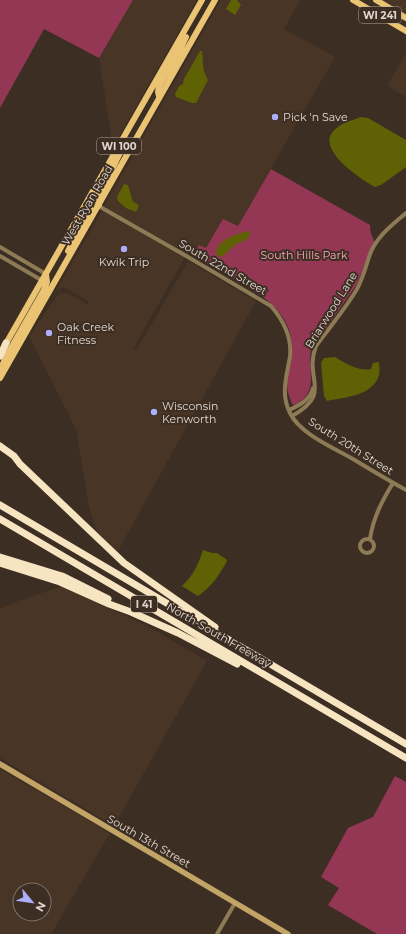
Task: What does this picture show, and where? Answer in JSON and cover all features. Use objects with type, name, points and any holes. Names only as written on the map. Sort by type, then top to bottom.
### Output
[{"type":"highway","points":[[0,353],[6,343]]},
{"type":"highway","points":[[0,446],[14,456],[20,464],[124,563],[205,620],[237,645]]},
{"type":"highway","points":[[0,452],[20,464]]},
{"type":"highway","name":"North-South Freeway","points":[[0,505],[406,744]]},
{"type":"highway","name":"North-South Freeway","points":[[0,519],[406,758]]},
{"type":"highway","points":[[0,557],[62,576],[131,612]]},
{"type":"highway","points":[[0,563],[60,582],[131,612],[178,633],[288,689]]},
{"type":"main road","name":"WI 241","points":[[353,0],[406,31]]},
{"type":"main road","name":"WI 241","points":[[376,0],[406,18]]},
{"type":"main road","points":[[201,3],[206,6],[214,1]]},
{"type":"main road","name":"West Ryan Road","points":[[6,343],[48,282],[64,266],[214,1]]},
{"type":"main road","points":[[184,53],[191,35],[202,15],[201,3]]},
{"type":"main road","name":"West Ryan Road","points":[[46,274],[201,3]]},
{"type":"main road","points":[[370,10],[382,9],[384,5]]},
{"type":"main road","points":[[159,97],[159,86],[180,50],[190,22]]},
{"type":"main road","points":[[136,139],[145,115],[153,101],[153,95],[151,92]]},
{"type":"main road","points":[[99,205],[97,197],[116,163],[125,142],[128,130]]},
{"type":"main road","points":[[64,266],[65,258],[90,208],[88,200]]},
{"type":"main road","points":[[0,370],[48,282],[46,274]]},
{"type":"main road","name":"West Ryan Road","points":[[0,378],[48,282]]},
{"type":"street","name":"South 22nd Street","points":[[88,200],[184,254],[271,306],[280,317],[289,343],[290,356],[284,386],[285,398],[290,413]]},
{"type":"street","name":"Briarwood Lane","points":[[290,413],[308,405],[314,397],[316,389],[312,366],[316,346],[357,289],[371,253],[379,238],[406,213]]},
{"type":"street","points":[[0,247],[46,274]]},
{"type":"street","points":[[0,256],[48,282]]},
{"type":"street","name":"South 20th Street","points":[[290,413],[309,434],[406,490]]},
{"type":"street","points":[[370,539],[378,509],[393,483]]},
{"type":"street","name":"South 13th Street","points":[[0,764],[288,934]]},
{"type":"street","points":[[217,934],[235,903]]},
{"type":"shaded area","points":[[133,0],[197,0],[113,147],[99,58]]},
{"type":"shaded area","points":[[221,0],[300,0],[284,29],[335,57],[237,227],[206,249],[199,245],[193,255],[188,252],[133,349],[137,349],[188,261],[256,301],[118,551],[103,538],[95,527],[89,507],[76,429],[29,336],[59,293],[68,293],[87,304],[89,302],[64,287],[57,290],[53,295]]},
{"type":"shaded area","points":[[231,0],[237,0],[241,5],[235,15],[226,9]]},
{"type":"shaded area","points":[[381,0],[406,0],[406,15]]},
{"type":"shaded area","points":[[200,51],[202,51],[204,69],[208,80],[196,103],[192,103],[176,97],[175,94],[179,86],[183,84],[184,79]]},
{"type":"shaded area","points":[[406,53],[406,97],[387,86]]},
{"type":"shaded area","points":[[361,117],[368,118],[406,140],[406,167],[381,185],[375,187],[340,161],[333,152],[330,143],[331,135],[338,127],[346,122]]},
{"type":"shaded area","points":[[124,184],[128,185],[133,202],[139,205],[136,212],[126,208],[118,201],[117,197]]},
{"type":"shaded area","points":[[248,231],[250,233],[248,239],[236,244],[223,256],[220,257],[216,254],[220,244],[228,238]]},
{"type":"shaded area","points":[[335,357],[352,366],[366,370],[371,369],[373,363],[379,362],[379,375],[376,382],[365,391],[358,394],[327,401],[324,396],[321,363],[324,358]]},
{"type":"shaded area","points":[[203,550],[217,553],[227,560],[214,581],[198,596],[182,586],[195,569]]},
{"type":"shaded area","points":[[62,586],[147,626],[207,661],[114,826],[0,758],[0,609],[15,602]]},
{"type":"shaded area","points":[[0,769],[110,833],[51,934],[0,934]]},
{"type":"green space","points":[[0,0],[133,0],[99,58],[44,29],[0,108]]},
{"type":"green space","name":"South Hills Park","points":[[271,169],[370,225],[370,231],[374,242],[357,284],[311,350],[310,387],[303,400],[295,405],[292,404],[287,388],[287,376],[292,352],[290,334],[286,323],[280,314],[263,297],[253,290],[193,255],[199,245],[206,248],[223,219],[238,226]]},
{"type":"green space","points":[[395,776],[406,782],[406,934],[377,934],[328,905],[339,888],[321,877],[348,828],[373,817]]},
{"type":"place","name":"Pick 'n Save","points":[[275,117]]},
{"type":"place","name":"Kwik Trip","points":[[124,249]]},
{"type":"place","name":"Oak Creek Fitness","points":[[49,333]]},
{"type":"place","name":"Wisconsin Kenworth","points":[[154,412]]}]
